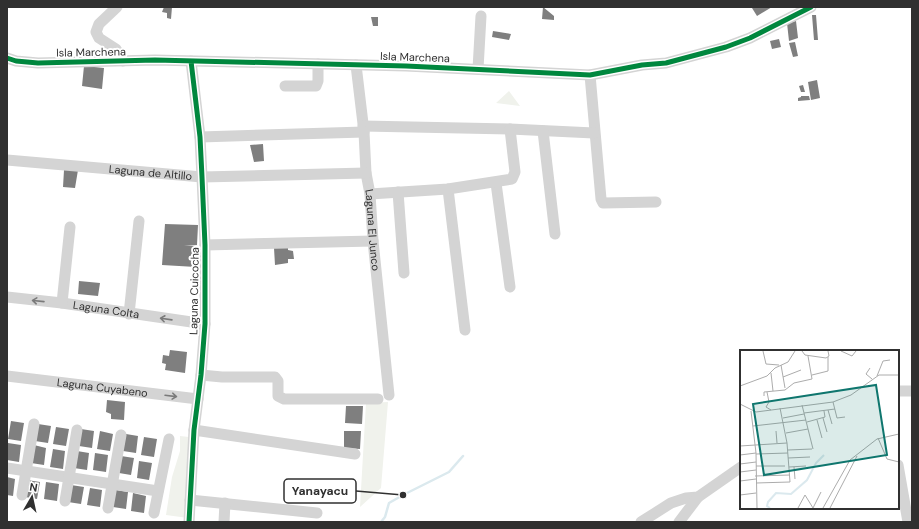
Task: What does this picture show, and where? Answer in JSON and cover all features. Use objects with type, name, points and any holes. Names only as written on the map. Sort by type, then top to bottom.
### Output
[{"type":"street","points":[[116,7],[99,24],[96,32],[98,38],[117,51],[122,61]]},
{"type":"street","name":"Isla Marchena","points":[[7,58],[16,61],[38,62],[191,61],[356,65],[590,74],[642,64],[666,63],[726,47],[750,38],[811,7]]},
{"type":"street","points":[[478,69],[481,16]]},
{"type":"street","name":"Laguna Cuicocha","points":[[189,522],[194,430],[201,375],[205,324],[205,245],[200,137],[191,61]]},
{"type":"street","points":[[285,86],[316,86],[318,82],[318,64]]},
{"type":"street","name":"Laguna El Junco","points":[[356,65],[364,129],[366,173],[370,194],[373,241],[389,396]]},
{"type":"street","points":[[590,74],[594,133],[601,199],[603,203],[656,202]]},
{"type":"street","points":[[200,137],[364,129],[510,129],[594,133]]},
{"type":"street","points":[[370,194],[448,189],[496,183],[512,179],[515,172],[510,129]]},
{"type":"street","points":[[543,131],[555,234]]},
{"type":"street","name":"Laguna de Altillo","points":[[7,160],[202,177],[366,173]]},
{"type":"street","points":[[496,183],[510,287]]},
{"type":"street","points":[[448,189],[465,330]]},
{"type":"street","points":[[398,192],[404,273]]},
{"type":"street","points":[[129,314],[139,221]]},
{"type":"street","points":[[62,303],[70,227]]},
{"type":"street","points":[[205,245],[373,241]]},
{"type":"street","name":"Laguna Colta","points":[[7,297],[62,303],[205,324]]},
{"type":"street","points":[[201,375],[222,377],[275,377],[278,381],[278,396],[284,399],[378,399]]},
{"type":"street","name":"Laguna Cuyabeno","points":[[7,376],[198,399]]},
{"type":"street","points":[[899,391],[912,391]]},
{"type":"street","points":[[22,495],[34,424]]},
{"type":"street","points":[[65,501],[77,430]]},
{"type":"street","points":[[194,430],[355,454]]},
{"type":"street","points":[[108,508],[121,434]]},
{"type":"street","points":[[154,514],[168,440]]},
{"type":"street","points":[[7,468],[158,491]]},
{"type":"street","points":[[678,522],[698,497],[740,469]]},
{"type":"street","points":[[899,471],[908,522]]},
{"type":"street","points":[[641,522],[671,503],[686,498],[698,497]]},
{"type":"street","points":[[190,500],[317,513]]},
{"type":"street","points":[[224,522],[225,503]]},
{"type":"shaded area","points":[[509,91],[520,106],[496,103]]},
{"type":"shaded area","points":[[388,402],[381,488],[360,507],[366,403]]},
{"type":"shaded area","points":[[180,436],[198,438],[188,518],[166,515],[172,477],[180,451]]},
{"type":"building","points":[[164,7],[172,7],[171,19],[167,18],[167,13],[162,12]]},
{"type":"building","points":[[543,7],[554,16],[554,20],[542,19]]},
{"type":"building","points":[[772,7],[757,16],[752,8]]},
{"type":"building","points":[[812,15],[816,15],[818,40],[814,40]]},
{"type":"building","points":[[371,17],[378,17],[378,26],[373,26]]},
{"type":"building","points":[[796,21],[798,38],[789,41],[787,23]]},
{"type":"building","points":[[493,31],[511,34],[509,40],[492,37]]},
{"type":"building","points":[[779,39],[781,47],[772,49],[770,41]]},
{"type":"building","points":[[795,42],[798,56],[793,57],[789,43]]},
{"type":"building","points":[[84,66],[104,68],[102,89],[82,86]]},
{"type":"building","points":[[817,80],[820,98],[811,100],[808,82]]},
{"type":"building","points":[[803,85],[805,92],[801,92],[799,86]]},
{"type":"building","points":[[801,96],[809,96],[810,100],[798,101],[798,98]]},
{"type":"building","points":[[263,144],[264,161],[254,162],[250,145]]},
{"type":"building","points":[[64,170],[78,170],[75,188],[63,187]]},
{"type":"building","points":[[165,224],[198,225],[197,245],[184,245],[198,246],[196,267],[162,265]]},
{"type":"building","points":[[288,247],[288,250],[293,251],[294,259],[288,259],[288,263],[275,265],[274,248]]},
{"type":"building","points":[[79,281],[100,283],[98,296],[78,294]]},
{"type":"building","points":[[170,350],[187,352],[185,373],[165,370],[166,364],[162,363],[163,355],[169,356]]},
{"type":"building","points":[[107,400],[125,402],[124,420],[111,419],[111,414],[106,412]]},
{"type":"building","points":[[346,406],[363,406],[362,424],[345,423]]},
{"type":"building","points":[[11,421],[24,423],[21,441],[8,439]]},
{"type":"building","points":[[38,424],[51,426],[48,443],[35,441]]},
{"type":"building","points":[[56,427],[69,429],[66,446],[53,444]]},
{"type":"building","points":[[81,429],[94,431],[92,448],[79,446]]},
{"type":"building","points":[[100,431],[113,434],[110,451],[97,449]]},
{"type":"building","points":[[344,431],[361,431],[360,449],[344,448]]},
{"type":"building","points":[[126,434],[138,436],[136,453],[123,451]]},
{"type":"building","points":[[144,437],[157,439],[154,457],[141,455]]},
{"type":"building","points":[[8,443],[21,445],[19,462],[7,460]]},
{"type":"building","points":[[34,445],[46,448],[44,465],[31,463]]},
{"type":"building","points":[[53,449],[65,451],[63,469],[50,467]]},
{"type":"building","points":[[77,451],[89,453],[87,470],[74,468]]},
{"type":"building","points":[[95,453],[108,455],[106,472],[93,470]]},
{"type":"building","points":[[121,456],[134,458],[131,475],[119,473]]},
{"type":"building","points":[[139,461],[152,463],[149,480],[137,478]]},
{"type":"building","points":[[7,477],[15,479],[13,496],[7,495]]},
{"type":"building","points":[[27,480],[40,482],[37,499],[25,497]]},
{"type":"building","points":[[46,482],[59,484],[57,501],[44,499]]},
{"type":"building","points":[[71,485],[84,487],[81,504],[68,502]]},
{"type":"building","points":[[90,488],[102,490],[100,507],[87,505]]},
{"type":"building","points":[[116,490],[128,492],[126,509],[113,507]]},
{"type":"building","points":[[133,493],[146,496],[144,513],[131,511]]},
{"type":"waterway","points":[[381,522],[385,517],[389,503],[449,472],[463,456]]},
{"type":"cycle path","points":[[7,58],[16,61],[38,63],[155,60],[406,66],[590,75],[642,65],[666,63],[726,47],[750,38],[811,7]]},
{"type":"cycle path","points":[[189,522],[194,430],[201,375],[205,324],[205,245],[200,137],[191,61]]},
{"type":"place","name":"Yanayacu","points":[[403,495]]}]
